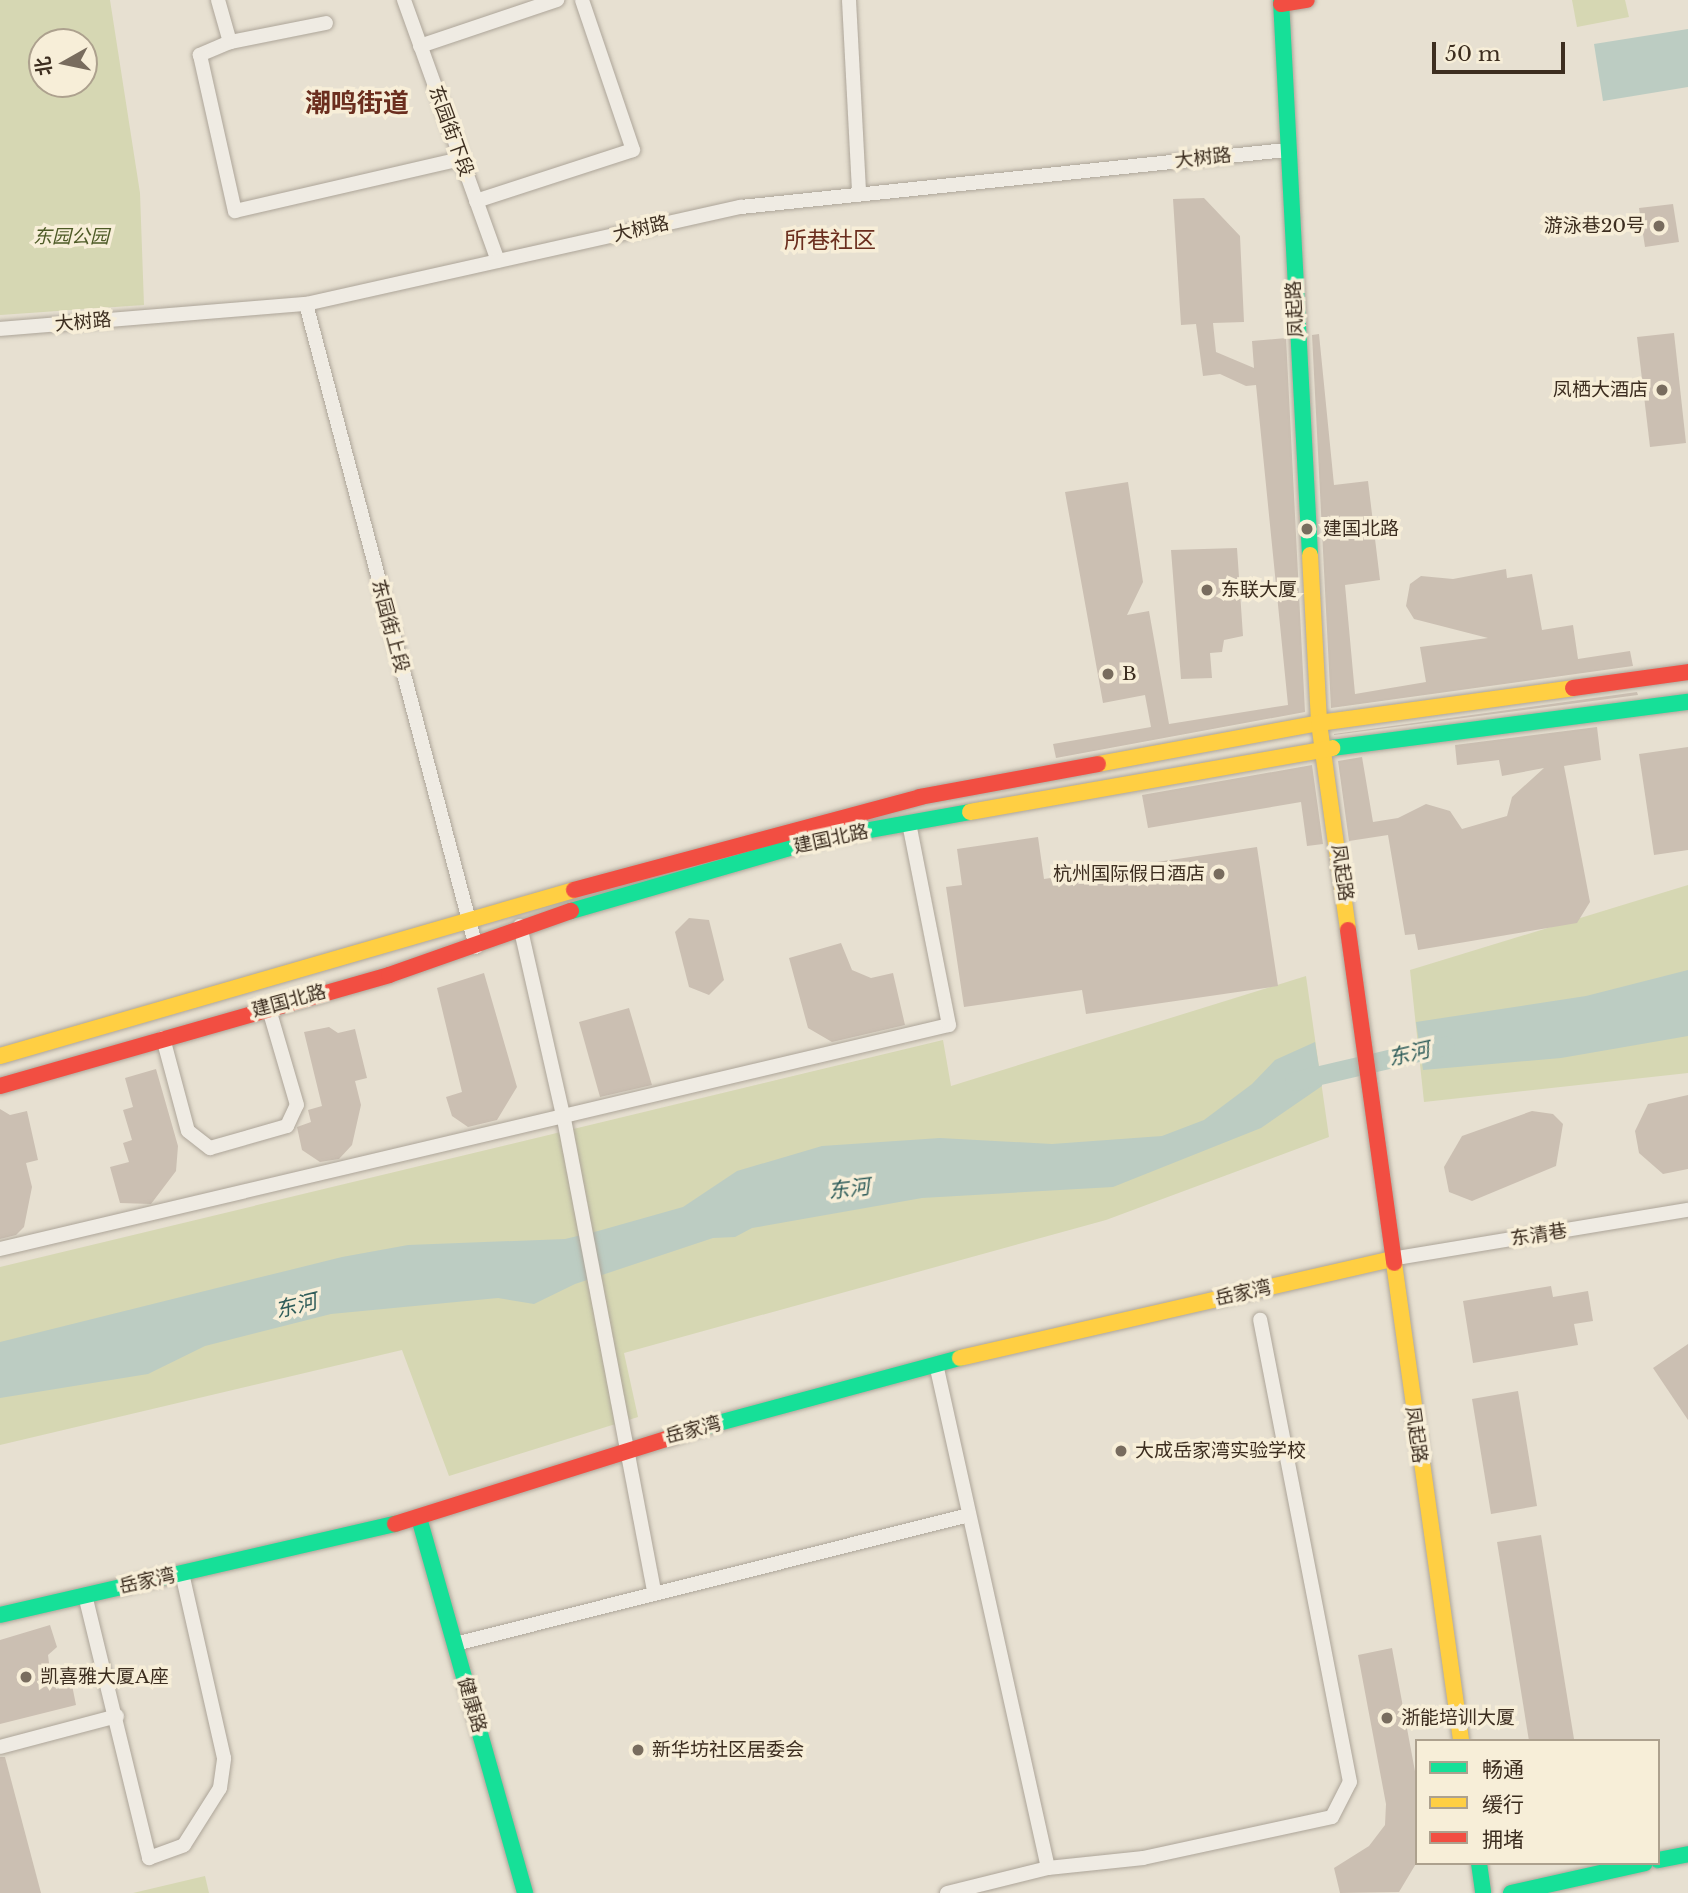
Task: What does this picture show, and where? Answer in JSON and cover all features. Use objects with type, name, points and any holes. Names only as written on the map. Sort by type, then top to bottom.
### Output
[{"type":"main road","points":[[1281,2],[1307,0]]},
{"type":"main road","name":"凤起路","points":[[1281,2],[1286,150],[1319,723],[1325,749],[1371,1078],[1391,1259],[1461,1739]]},
{"type":"main road","name":"建国北路","points":[[0,1056],[466,919],[920,797],[1319,723],[1688,672]]},
{"type":"main road","name":"建国北路","points":[[0,1086],[475,947],[520,926],[820,839],[1325,749],[1688,702]]},
{"type":"main road","name":"岳家湾","points":[[0,1615],[419,1518],[627,1448],[936,1364],[1391,1259]]},
{"type":"main road","name":"健康路","points":[[419,1518],[525,1893]]},
{"type":"main road","points":[[1660,1860],[1688,1854]]},
{"type":"main road","points":[[1479,1865],[1483,1893]]},
{"type":"main road","points":[[1511,1893],[1635,1865]]},
{"type":"street","points":[[218,0],[230,42]]},
{"type":"street","name":"东园街下段","points":[[404,0],[498,261]]},
{"type":"street","points":[[421,46],[557,0]]},
{"type":"street","points":[[476,201],[633,150],[582,0]]},
{"type":"street","points":[[849,0],[859,194]]},
{"type":"street","points":[[326,23],[230,42],[200,55],[234,211],[461,159]]},
{"type":"street","name":"大树路","points":[[0,329],[306,304],[741,207],[1286,150]]},
{"type":"street","name":"东园街上段","points":[[306,304],[475,947]]},
{"type":"street","points":[[0,1249],[564,1119],[949,1025],[909,823]]},
{"type":"street","points":[[520,926],[564,1119],[580,1218],[654,1593]]},
{"type":"street","points":[[163,1038],[188,1131],[210,1148],[287,1126],[297,1105],[268,1006]]},
{"type":"street","name":"东清巷","points":[[1391,1259],[1688,1210]]},
{"type":"street","points":[[947,1893],[1048,1868],[1143,1858],[1332,1817],[1350,1782],[1260,1320]]},
{"type":"street","points":[[936,1364],[1048,1868]]},
{"type":"street","points":[[455,1644],[970,1515]]},
{"type":"street","points":[[85,1595],[117,1716],[149,1858],[184,1845],[220,1788],[224,1758],[182,1573]]},
{"type":"street","points":[[0,1747],[117,1716]]},
{"type":"green space","name":"东园公园","points":[[0,0],[110,0],[140,193],[144,305],[0,315]]},
{"type":"green space","points":[[1572,0],[1625,0],[1629,17],[1577,27]]},
{"type":"green space","points":[[1688,885],[1688,1073],[1424,1102],[1410,970]]},
{"type":"green space","points":[[1306,976],[1329,1137],[1106,1220],[624,1353],[638,1417],[449,1476],[402,1350],[0,1445],[0,1267],[943,1040],[951,1086]]},
{"type":"green space","points":[[205,1876],[209,1893],[133,1893]]},
{"type":"water","points":[[1688,29],[1688,87],[1603,101],[1594,44]]},
{"type":"water","points":[[1688,970],[1688,1036],[1561,1058],[1423,1070],[1416,1022],[1586,996]]},
{"type":"water","points":[[1315,1042],[1322,1086],[1261,1128],[1113,1187],[922,1198],[752,1228],[735,1237],[713,1238],[575,1284],[534,1304],[498,1298],[331,1314],[205,1346],[148,1374],[0,1398],[0,1342],[342,1257],[408,1245],[565,1239],[683,1207],[737,1171],[822,1146],[940,1138],[1052,1144],[1162,1136],[1204,1120],[1252,1084],[1275,1060]]},
{"type":"building","points":[[1204,198],[1240,236],[1244,322],[1213,323],[1216,352],[1254,368],[1252,341],[1286,338],[1305,712],[1056,758],[1053,744],[1151,727],[1145,695],[1103,703],[1065,492],[1128,482],[1143,582],[1127,615],[1149,611],[1169,724],[1288,705],[1256,385],[1246,386],[1220,374],[1203,376],[1196,324],[1181,325],[1173,199]]},
{"type":"building","name":"游泳巷20号","points":[[1673,204],[1679,242],[1645,247],[1639,208]]},
{"type":"building","name":"凤栖大酒店","points":[[1674,333],[1686,443],[1650,447],[1637,337]]},
{"type":"building","points":[[1319,334],[1334,485],[1368,481],[1380,580],[1345,585],[1355,694],[1426,682],[1420,647],[1488,638],[1414,619],[1406,606],[1410,584],[1421,576],[1453,579],[1506,569],[1507,578],[1532,574],[1542,630],[1573,625],[1578,659],[1630,651],[1633,666],[1331,708],[1312,335]]},
{"type":"building","name":"东联大厦","points":[[1237,548],[1243,636],[1224,640],[1222,652],[1210,653],[1212,678],[1181,679],[1171,550]]},
{"type":"building","points":[[1637,692],[1638,695],[1334,735],[1334,734]]},
{"type":"building","points":[[1597,727],[1601,760],[1564,766],[1590,902],[1577,923],[1418,950],[1415,934],[1405,935],[1388,835],[1349,841],[1338,761],[1362,757],[1373,822],[1398,818],[1426,804],[1450,811],[1462,829],[1507,816],[1512,797],[1544,768],[1502,776],[1499,760],[1457,765],[1455,745]]},
{"type":"building","points":[[1688,747],[1688,850],[1654,855],[1639,754]]},
{"type":"building","points":[[1312,765],[1323,844],[1307,846],[1301,802],[1148,828],[1142,795]]},
{"type":"building","points":[[1038,837],[1044,879],[1257,847],[1278,986],[1086,1014],[1082,990],[964,1007],[946,887],[962,885],[957,849]]},
{"type":"building","points":[[689,918],[709,920],[724,980],[709,995],[689,987],[675,932]]},
{"type":"building","points":[[841,943],[852,970],[871,978],[893,973],[905,1025],[832,1042],[808,1028],[789,958]]},
{"type":"building","points":[[484,973],[517,1087],[497,1120],[468,1127],[452,1116],[446,1097],[462,1092],[437,988]]},
{"type":"building","points":[[629,1008],[652,1085],[600,1097],[579,1022]]},
{"type":"building","points":[[329,1027],[338,1033],[355,1029],[367,1078],[355,1081],[361,1105],[352,1145],[339,1159],[320,1162],[302,1150],[297,1127],[311,1122],[308,1110],[322,1106],[304,1032]]},
{"type":"building","points":[[156,1069],[178,1146],[176,1171],[151,1204],[120,1203],[110,1167],[129,1162],[123,1143],[132,1140],[123,1110],[133,1107],[125,1078]]},
{"type":"building","points":[[1688,1095],[1688,1169],[1663,1174],[1639,1153],[1635,1131],[1648,1104]]},
{"type":"building","points":[[0,1109],[10,1115],[27,1111],[38,1160],[26,1163],[32,1187],[24,1227],[16,1235],[0,1239]]},
{"type":"building","points":[[1532,1111],[1553,1114],[1563,1124],[1556,1166],[1472,1201],[1449,1192],[1444,1167],[1462,1136]]},
{"type":"building","points":[[1551,1286],[1553,1297],[1588,1291],[1593,1321],[1574,1324],[1578,1345],[1473,1363],[1463,1301]]},
{"type":"building","points":[[1688,1344],[1688,1420],[1653,1368]]},
{"type":"building","points":[[1518,1391],[1537,1506],[1491,1514],[1472,1399]]},
{"type":"building","points":[[1541,1535],[1574,1739],[1529,1739],[1497,1542]]},
{"type":"building","name":"凯喜雅大厦A座","points":[[50,1625],[57,1647],[48,1655],[50,1671],[56,1689],[72,1685],[76,1705],[0,1724],[0,1640]]},
{"type":"building","name":"浙能培训大厦","points":[[1392,1648],[1415,1771],[1415,1865],[1399,1892],[1340,1893],[1334,1868],[1369,1846],[1385,1825],[1386,1804],[1358,1655]]},
{"type":"building","points":[[0,1757],[5,1757],[41,1893],[0,1893]]},
{"type":"waterway","name":"东河","points":[[1294,1081],[1445,1046]]},
{"type":"traffic: fast","points":[[1281,0],[1310,555]]},
{"type":"traffic: fast","points":[[1332,748],[1688,702]]},
{"type":"traffic: fast","points":[[571,911],[820,839],[970,812]]},
{"type":"traffic: fast","points":[[704,1427],[960,1358]]},
{"type":"traffic: fast","points":[[419,1518],[525,1893]]},
{"type":"traffic: fast","points":[[0,1615],[395,1524]]},
{"type":"traffic: fast","points":[[1660,1860],[1688,1854]]},
{"type":"traffic: fast","points":[[1479,1865],[1483,1893]]},
{"type":"traffic: fast","points":[[1511,1893],[1636,1865]]},
{"type":"traffic: slow","points":[[1310,555],[1319,723],[1348,930]]},
{"type":"traffic: slow","points":[[1098,764],[1319,723],[1573,688]]},
{"type":"traffic: slow","points":[[970,812],[1332,748]]},
{"type":"traffic: slow","points":[[0,1056],[574,890]]},
{"type":"traffic: slow","points":[[960,1358],[1391,1259]]},
{"type":"traffic: slow","points":[[1394,1263],[1461,1739]]},
{"type":"traffic: jam","points":[[1281,4],[1307,0]]},
{"type":"traffic: jam","points":[[1573,688],[1688,672]]},
{"type":"traffic: jam","points":[[574,890],[920,797],[1098,764]]},
{"type":"traffic: jam","points":[[0,1086],[389,975],[571,911]]},
{"type":"traffic: jam","points":[[1348,930],[1394,1263]]},
{"type":"traffic: jam","points":[[395,1524],[704,1427]]},
{"type":"place","name":"游泳巷20号","points":[[1659,226]]},
{"type":"place","name":"凤栖大酒店","points":[[1662,390]]},
{"type":"place","name":"建国北路","points":[[1307,529]]},
{"type":"place","name":"东联大厦","points":[[1207,590]]},
{"type":"place","name":"B","points":[[1108,674]]},
{"type":"place","name":"杭州国际假日酒店","points":[[1219,874]]},
{"type":"place","name":"大成岳家湾实验学校","points":[[1121,1451]]},
{"type":"place","name":"凯喜雅大厦A座","points":[[26,1677]]},
{"type":"place","name":"浙能培训大厦","points":[[1387,1718]]},
{"type":"place","name":"新华坊社区居委会","points":[[638,1750]]},
{"type":"district","name":"潮鸣街道","points":[[357,104]]},
{"type":"district","name":"所巷社区","points":[[830,240]]}]
